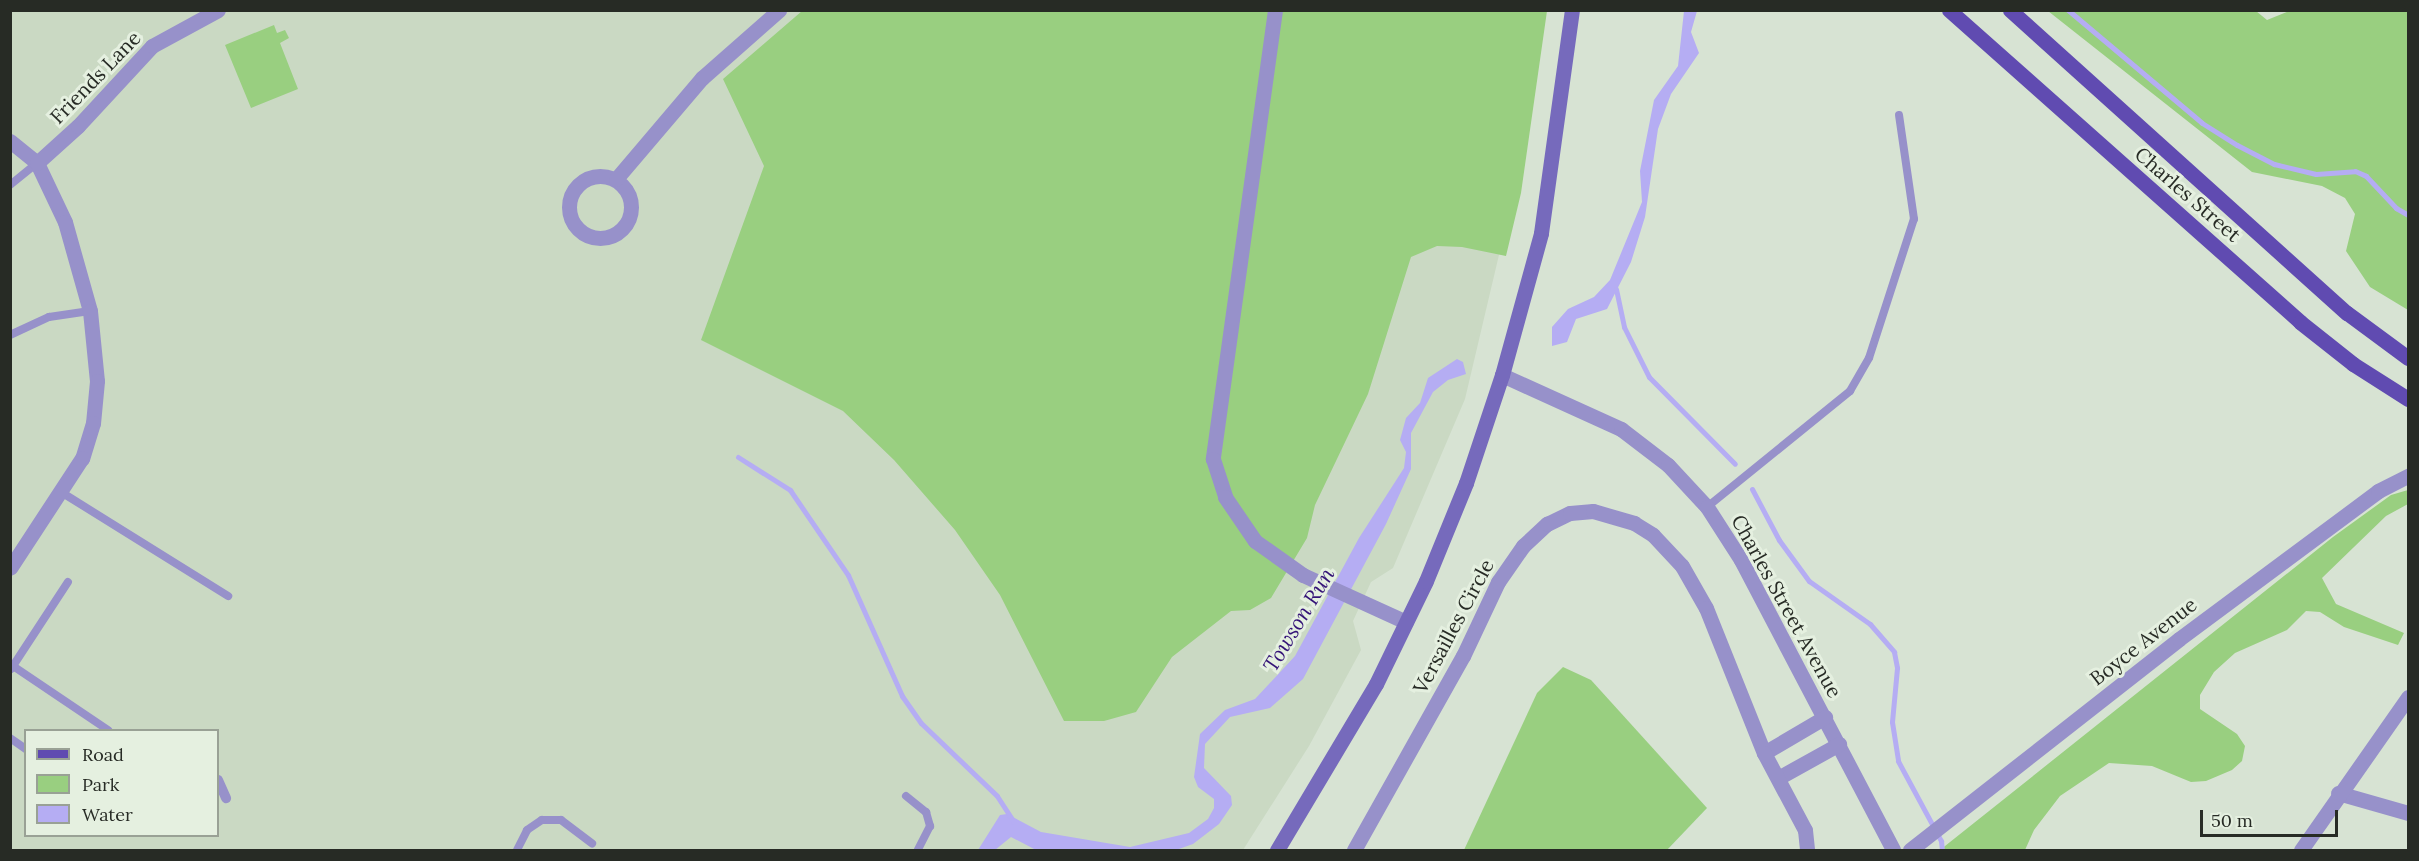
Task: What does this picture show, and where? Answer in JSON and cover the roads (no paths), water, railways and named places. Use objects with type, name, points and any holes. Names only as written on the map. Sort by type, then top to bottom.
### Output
[{"type":"main road","points":[[1277,850],[1352,727],[1406,622],[1458,503],[1502,375],[1541,233],[1572,10]]},
{"type":"main road","name":"Charles Street","points":[[1949,10],[2300,321],[2354,364],[2409,399]]},
{"type":"main road","name":"Charles Street","points":[[2010,10],[2347,313],[2409,358]]},
{"type":"street","name":"Friends Lane","points":[[37,163],[78,126],[152,46],[218,10]]},
{"type":"street","points":[[616,179],[702,78],[779,10]]},
{"type":"street","points":[[1275,10],[1213,459],[1225,497],[1242,527],[1255,542],[1303,575],[1406,622]]},
{"type":"street","points":[[10,141],[37,163],[68,231],[90,311],[97,381],[93,423],[82,458],[10,568]]},
{"type":"street","points":[[595,175],[616,179],[631,197],[630,217],[624,227],[607,237],[584,234],[570,216],[574,190],[595,175]]},
{"type":"street","name":"Charles Street Avenue","points":[[1502,375],[1621,429],[1668,465],[1707,507],[1741,560],[1893,850]]},
{"type":"street","name":"Boyce Avenue","points":[[1910,850],[1936,832],[2198,624],[2378,491],[2409,476]]},
{"type":"street","name":"Versailles Circle","points":[[1354,850],[1463,656],[1498,582],[1523,546],[1547,524],[1570,513],[1593,511],[1634,523],[1653,535],[1682,566],[1706,608],[1764,753],[1805,830],[1807,850]]},
{"type":"street","points":[[2301,850],[2338,793],[2409,697]]},
{"type":"street","points":[[1764,753],[1825,717]]},
{"type":"street","points":[[1778,778],[1839,744]]},
{"type":"street","points":[[219,782],[226,798]]},
{"type":"street","points":[[2338,793],[2409,813]]},
{"type":"lane","points":[[1707,507],[1850,390],[1869,358],[1914,219],[1899,115]]},
{"type":"lane","points":[[10,185],[37,163]]},
{"type":"lane","points":[[10,335],[49,317],[90,311]]},
{"type":"lane","points":[[61,492],[228,596]]},
{"type":"lane","points":[[68,582],[12,668],[106,729]]},
{"type":"lane","points":[[10,738],[24,747]]},
{"type":"lane","points":[[906,796],[926,812],[930,826],[918,850]]},
{"type":"lane","points":[[517,850],[527,830],[542,820],[561,820],[592,843]]},
{"type":"water","points":[[1684,11],[1697,11],[1691,32],[1699,53],[1671,94],[1658,129],[1645,217],[1631,262],[1607,309],[1576,319],[1567,342],[1552,346],[1552,327],[1568,309],[1594,297],[1610,280],[1642,202],[1640,171],[1654,100],[1678,66]]},
{"type":"water","name":"Towson Run","points":[[1457,359],[1463,362],[1466,374],[1448,380],[1433,392],[1411,433],[1411,469],[1386,524],[1303,679],[1270,708],[1230,717],[1205,744],[1204,768],[1231,796],[1232,805],[1219,824],[1193,844],[1176,850],[1036,850],[1011,837],[995,850],[978,850],[1000,815],[1007,814],[1041,832],[1130,847],[1189,833],[1208,819],[1214,808],[1214,799],[1198,787],[1194,777],[1200,734],[1225,710],[1255,699],[1295,656],[1359,538],[1404,468],[1406,452],[1400,440],[1406,418],[1420,403],[1428,378]]},
{"type":"waterway","points":[[2068,10],[2202,123],[2237,145],[2274,164],[2316,174],[2355,171],[2366,176],[2396,208],[2408,215]]},
{"type":"waterway","points":[[1616,289],[1624,327],[1649,377],[1735,464]]},
{"type":"waterway","points":[[738,457],[790,490],[848,575],[902,696],[921,723],[997,796],[1013,821]]},
{"type":"waterway","points":[[1752,489],[1779,540],[1809,581],[1870,624],[1894,652],[1897,668],[1892,722],[1898,761],[1941,841],[1942,850]]}]
